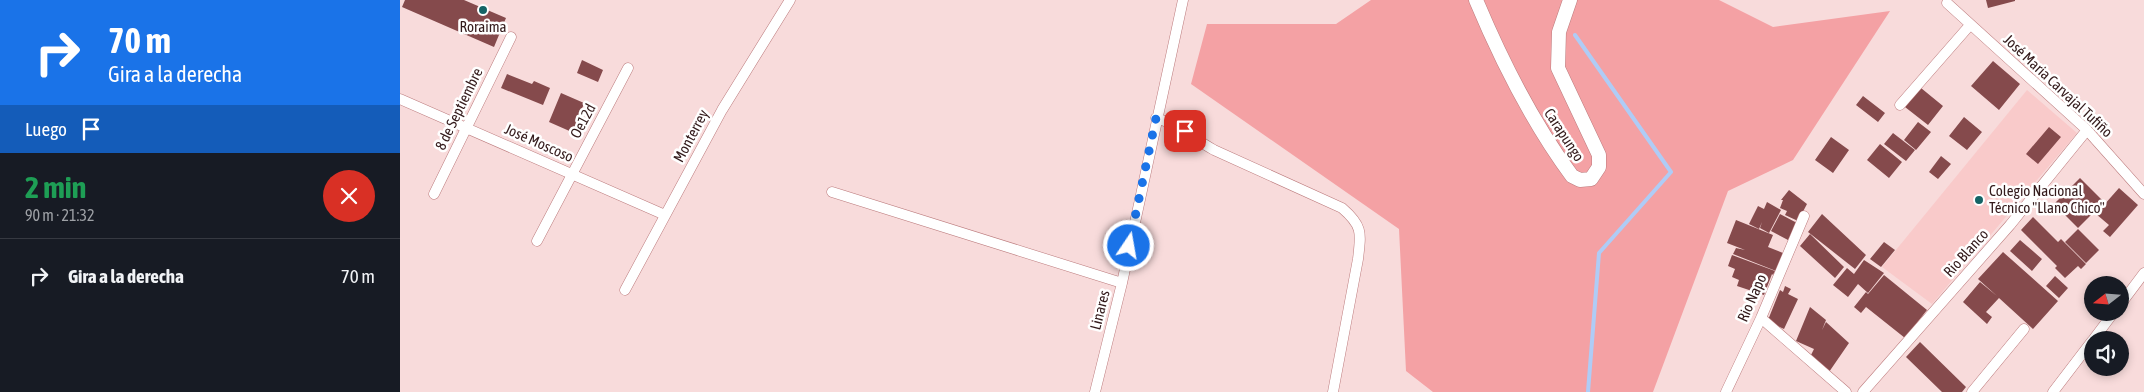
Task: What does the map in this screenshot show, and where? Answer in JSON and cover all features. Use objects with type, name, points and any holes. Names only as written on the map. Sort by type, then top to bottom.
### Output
[{"type":"street","name":"Monterrey","points":[[625,290],[722,110],[790,0]]},
{"type":"street","name":"Linares","points":[[1099,391],[1156,118],[1183,0]]},
{"type":"street","name":"Carapungo","points":[[1476,0],[1493,40],[1537,126],[1572,176],[1580,180],[1591,179],[1599,167],[1599,156],[1558,68],[1559,32],[1570,0]]},
{"type":"street","name":"José Maria Carvajal Tufiño","points":[[1947,3],[2087,130],[2144,194]]},
{"type":"street","points":[[1900,105],[1970,25]]},
{"type":"street","name":"8 de Septiembre","points":[[434,194],[511,37]]},
{"type":"street","name":"Oe12d","points":[[537,241],[628,68]]},
{"type":"street","name":"José Moscoso","points":[[400,99],[665,215]]},
{"type":"street","points":[[1156,118],[1172,123],[1197,141],[1214,150],[1342,208],[1356,220],[1360,238],[1358,259],[1333,392]]},
{"type":"street","name":"Rio Blanco","points":[[1866,391],[2006,230],[2087,130]]},
{"type":"street","points":[[832,192],[1122,283]]},
{"type":"street","name":"Rio Napo","points":[[1726,392],[1761,318],[1804,216]]},
{"type":"street","points":[[2129,293],[2144,273]]},
{"type":"street","points":[[1761,318],[1846,392]]},
{"type":"street","points":[[1972,392],[2024,329]]},
{"type":"street","points":[[2053,392],[2084,352]]},
{"type":"shaded area","points":[[1371,0],[1719,0],[1773,27],[1890,11],[1793,160],[1728,191],[1653,392],[1433,392],[1406,371],[1399,229],[1191,84],[1207,24],[1336,24]]},
{"type":"shaded area","name":"Colegio Nacional Técnico \"Llano Chico\"","points":[[2027,90],[2077,133],[1932,304],[1882,267]]},
{"type":"building","points":[[405,0],[464,0],[506,18],[494,47],[402,7]]},
{"type":"building","points":[[1986,0],[2015,0],[2015,1],[1988,8]]},
{"type":"building","points":[[582,60],[603,70],[598,82],[577,73]]},
{"type":"building","points":[[1993,61],[2020,84],[1999,110],[1971,86]]},
{"type":"building","points":[[507,74],[532,84],[534,81],[550,88],[543,105],[501,88]]},
{"type":"building","points":[[1921,88],[1943,106],[1928,125],[1905,107]]},
{"type":"building","points":[[561,93],[584,103],[574,133],[549,122]]},
{"type":"building","points":[[1863,96],[1885,113],[1878,122],[1856,105]]},
{"type":"building","points":[[1964,117],[1982,132],[1967,150],[1949,136]]},
{"type":"building","points":[[1918,122],[1931,132],[1916,150],[1904,140]]},
{"type":"building","points":[[2049,127],[2061,137],[2038,164],[2026,154]]},
{"type":"building","points":[[1893,133],[1915,150],[1906,161],[1884,144]]},
{"type":"building","points":[[1831,137],[1849,150],[1833,173],[1815,160]]},
{"type":"building","points":[[1880,144],[1902,162],[1889,178],[1867,160]]},
{"type":"building","points":[[1941,156],[1951,164],[1938,179],[1929,172]]},
{"type":"building","points":[[2080,178],[2104,202],[2078,228],[2054,204]]},
{"type":"building","points":[[2119,188],[2138,205],[2110,237],[2103,231],[2109,225],[2096,214]]},
{"type":"building","points":[[1789,190],[1807,204],[1798,221],[1785,215],[1787,211],[1780,208],[1783,200],[1781,200]]},
{"type":"building","points":[[1767,202],[1781,210],[1769,233],[1760,228],[1762,222],[1759,229],[1749,224],[1758,206],[1764,209]]},
{"type":"building","points":[[1780,214],[1797,223],[1788,240],[1771,231]]},
{"type":"building","points":[[1822,214],[1866,255],[1855,269],[1808,232]]},
{"type":"building","points":[[2033,217],[2058,242],[2061,239],[2086,264],[2081,269],[2078,266],[2065,278],[2055,268],[2057,266],[2021,230]]},
{"type":"building","points":[[1736,220],[1773,235],[1768,247],[1783,253],[1776,271],[1733,254],[1736,248],[1745,250],[1727,243]]},
{"type":"building","points":[[2078,229],[2099,250],[2086,263],[2065,242]]},
{"type":"building","points":[[1810,234],[1844,267],[1835,278],[1800,246]]},
{"type":"building","points":[[2020,240],[2042,259],[2032,271],[2010,251]]},
{"type":"building","points":[[1884,242],[1895,250],[1881,267],[1870,259]]},
{"type":"building","points":[[2003,252],[2058,301],[2033,329],[1999,298],[1986,312],[1992,317],[1987,324],[1963,302],[1980,282],[1997,296],[1978,279]]},
{"type":"building","points":[[1732,255],[1775,271],[1764,295],[1737,286],[1739,280],[1732,277],[1735,269],[1728,266]]},
{"type":"building","points":[[1864,260],[1884,273],[1868,293],[1858,284],[1848,297],[1833,285],[1847,268],[1854,274]]},
{"type":"building","points":[[1884,275],[1927,310],[1905,338],[1866,307],[1861,313],[1854,307],[1866,292],[1868,294]]},
{"type":"building","points":[[2055,276],[2068,288],[2059,298],[2046,286]]},
{"type":"building","points":[[1785,286],[1791,289],[1788,294],[1798,299],[1784,329],[1768,320],[1780,290],[1783,292]]},
{"type":"building","points":[[1810,307],[1826,320],[1822,330],[1826,322],[1849,343],[1829,372],[1810,357],[1814,349],[1796,341]]},
{"type":"building","points":[[1920,342],[1966,387],[1962,392],[1942,392],[1906,357]]},
{"type":"waterway","points":[[1575,35],[1671,172],[1599,253],[1588,392]]},
{"type":"place","name":"Roraima","points":[[483,10]]},
{"type":"place","name":"Colegio Nacional Técnico \"Llano Chico\"","points":[[1979,200]]},
{"type":"route","points":[[1129,246],[1156,118],[1172,123],[1185,131]]}]
